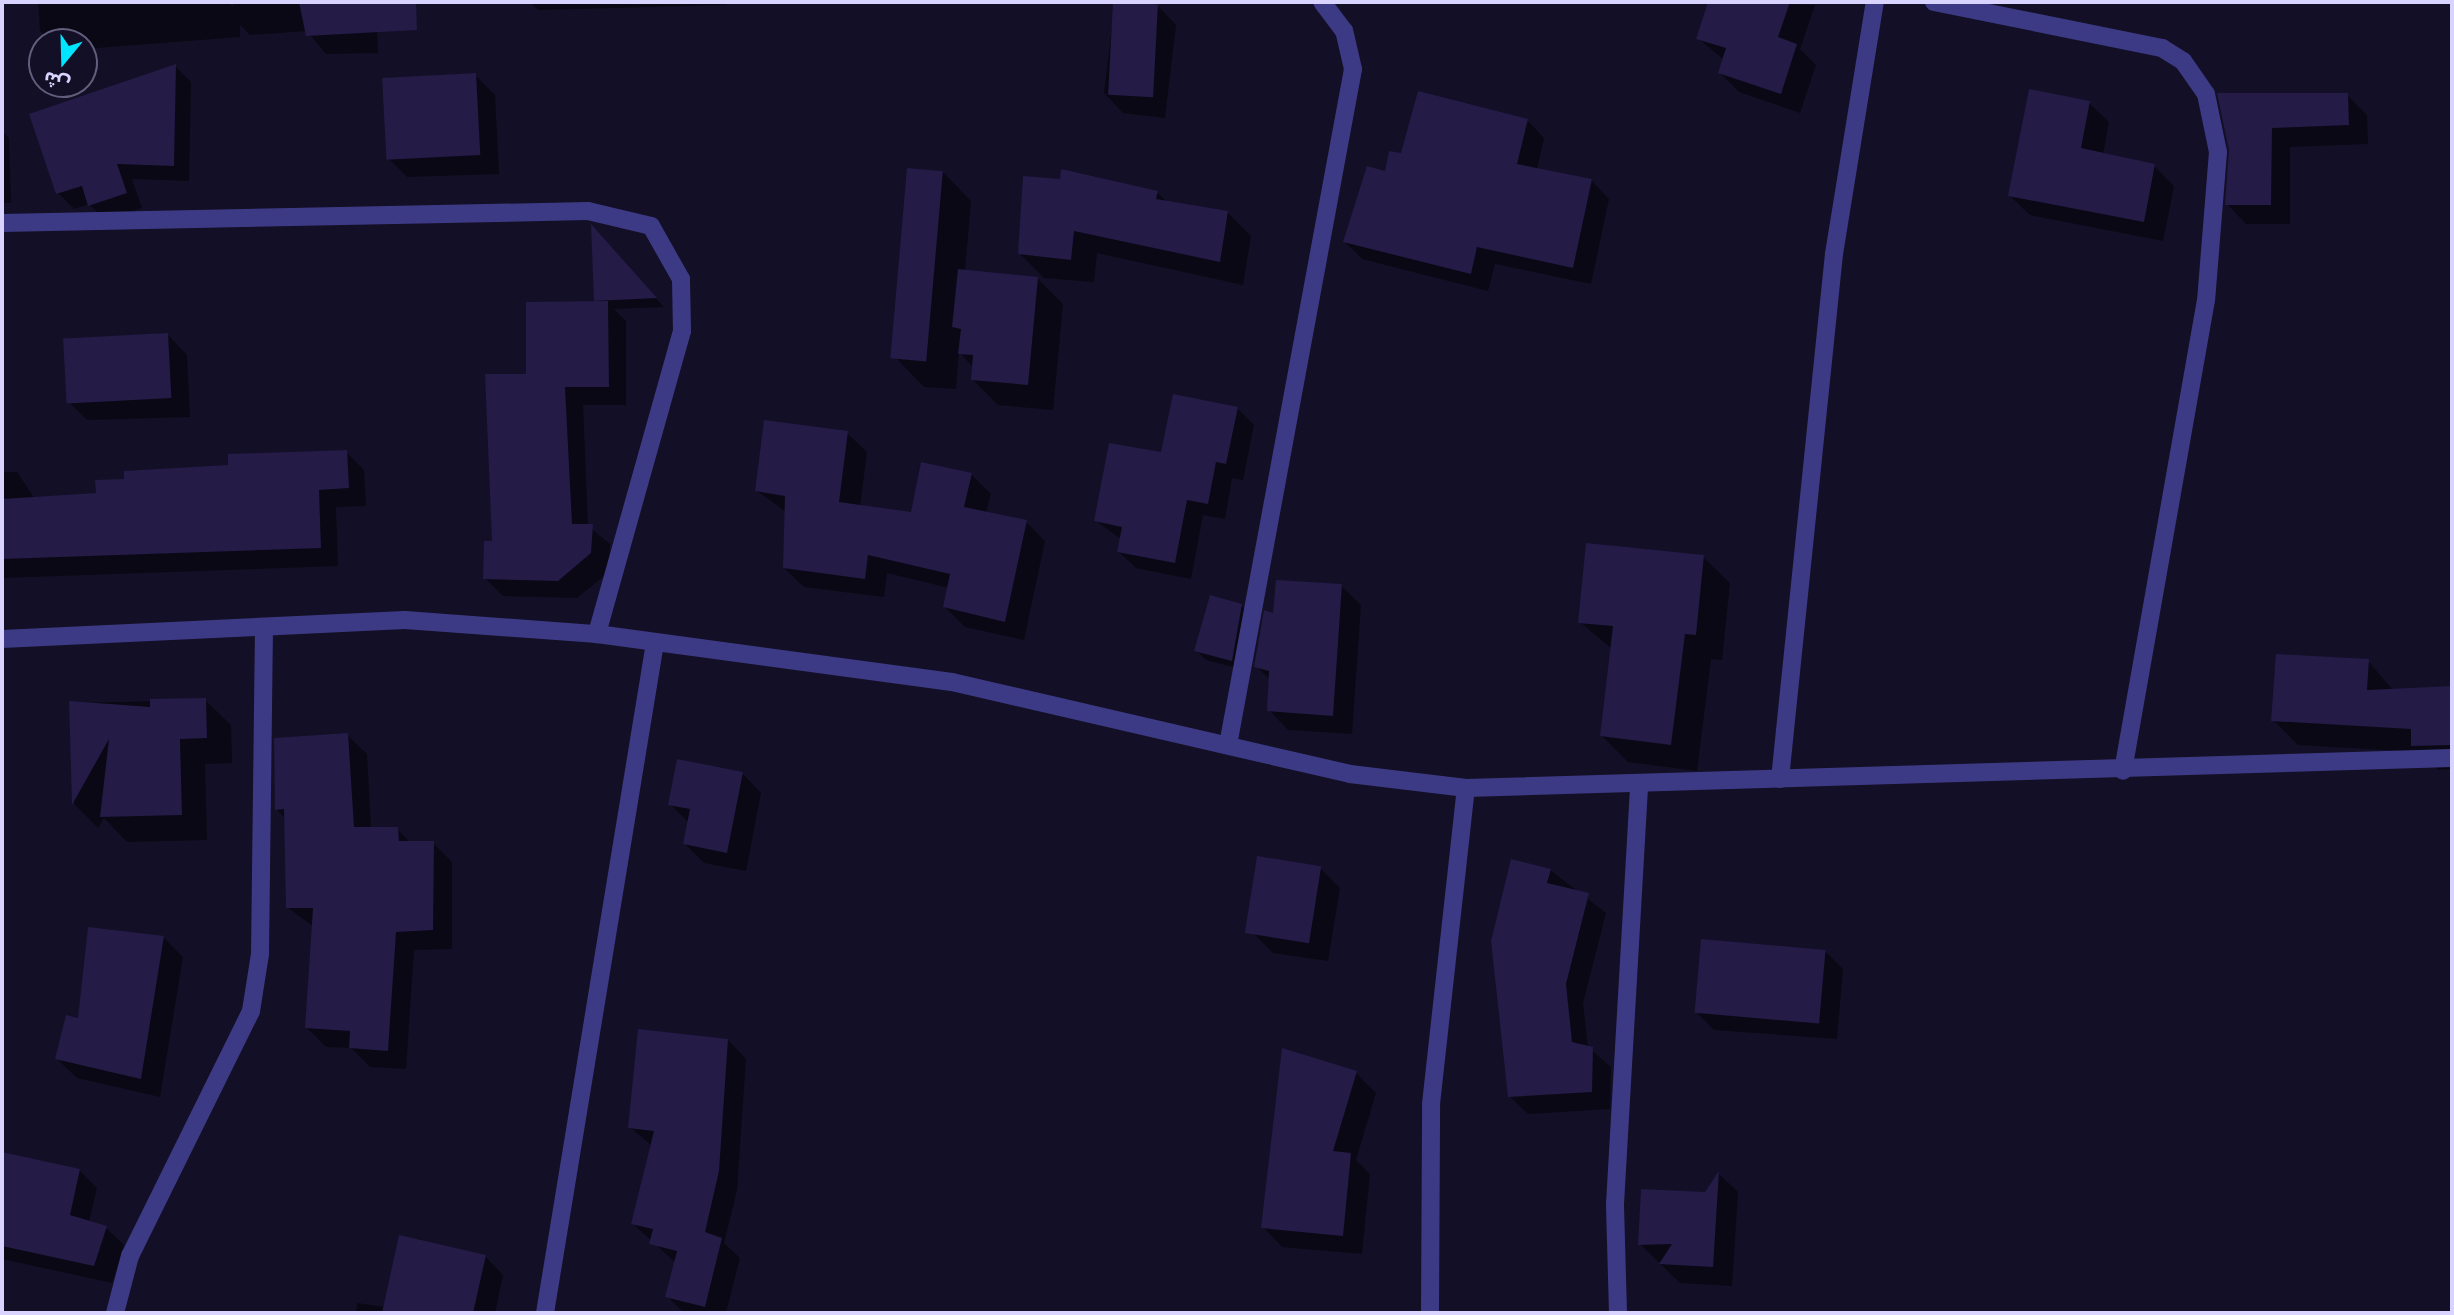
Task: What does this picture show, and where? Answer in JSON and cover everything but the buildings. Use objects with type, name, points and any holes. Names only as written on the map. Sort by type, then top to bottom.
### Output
[{"type":"street","points":[[1228,745],[1353,69],[1344,30],[1322,2]]},
{"type":"street","points":[[1780,779],[1834,254],[1875,2]]},
{"type":"street","points":[[1934,2],[2162,48],[2183,61],[2206,94],[2218,152],[2206,300],[2123,771]]},
{"type":"street","points":[[2,223],[588,211],[651,226],[681,279],[682,331],[597,634]]},
{"type":"street","points":[[2,639],[405,620],[597,634],[952,682],[1350,775],[1466,788],[2123,771],[2452,758]]},
{"type":"street","points":[[115,1313],[131,1256],[251,1011],[260,954],[264,628]]},
{"type":"street","points":[[545,1313],[655,643]]},
{"type":"street","points":[[1618,1313],[1615,1204],[1639,785]]},
{"type":"street","points":[[1430,1313],[1432,1104],[1466,788]]}]
